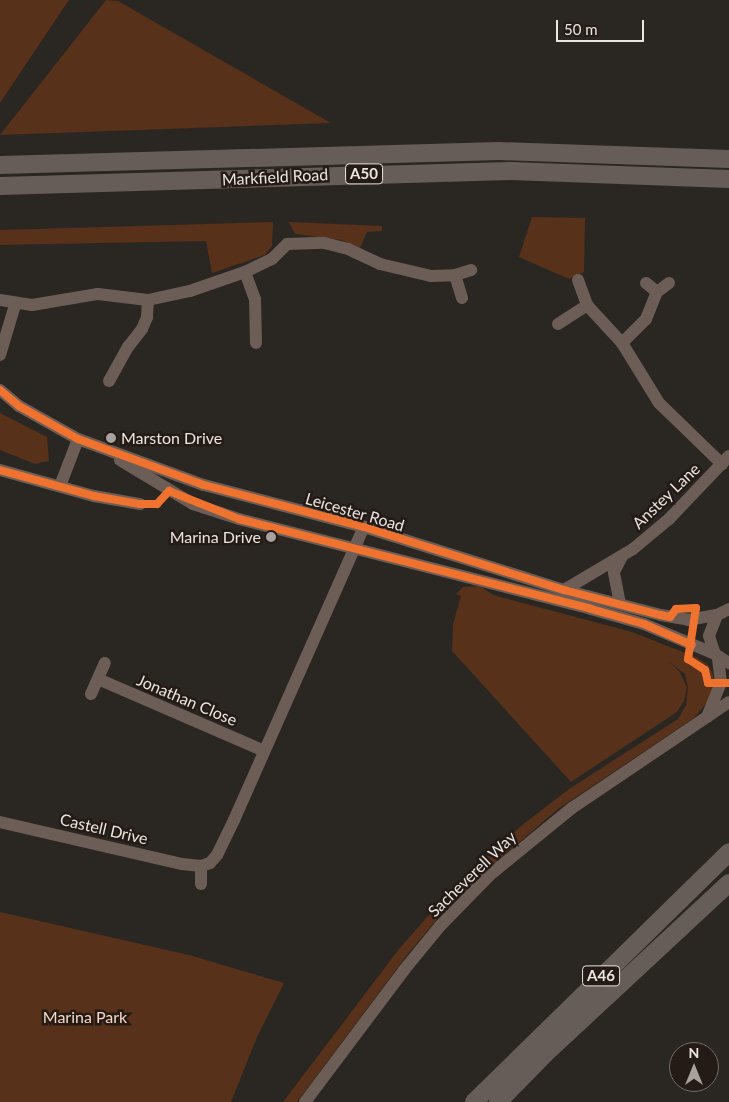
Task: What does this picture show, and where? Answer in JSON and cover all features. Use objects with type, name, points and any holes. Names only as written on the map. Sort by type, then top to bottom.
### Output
[{"type":"highway","name":"Markfield Road","points":[[0,165],[499,151],[729,159]]},
{"type":"highway","name":"Markfield Road","points":[[0,186],[511,171],[729,179]]},
{"type":"highway","points":[[704,874],[729,843]]},
{"type":"highway","name":"A46","points":[[474,1102],[704,874],[729,852]]},
{"type":"highway","name":"A46","points":[[498,1102],[545,1054],[729,883]]},
{"type":"street","points":[[0,300],[15,305],[32,305],[98,294],[148,300],[190,291],[245,272],[272,259],[287,244],[324,243],[348,248],[380,264],[431,276],[455,275],[471,270]]},
{"type":"street","points":[[245,272],[255,299],[256,343]]},
{"type":"street","points":[[455,275],[462,298]]},
{"type":"street","points":[[578,280],[587,305],[622,343],[659,403],[725,460]]},
{"type":"street","points":[[646,283],[657,292]]},
{"type":"street","points":[[622,343],[646,319],[657,292],[669,284]]},
{"type":"street","points":[[109,382],[142,329],[147,317],[148,300]]},
{"type":"street","points":[[0,355],[15,305]]},
{"type":"street","points":[[558,324],[587,305]]},
{"type":"street","points":[[117,367],[128,373]]},
{"type":"street","name":"Leicester Road","points":[[0,390],[19,406],[78,439],[204,485],[364,527],[564,590],[688,620],[717,615]]},
{"type":"street","points":[[60,486],[78,439]]},
{"type":"street","name":"Leicester Road","points":[[106,450],[169,491],[194,504],[644,624],[721,658]]},
{"type":"street","name":"Anstey Lane","points":[[564,590],[622,556],[669,519],[725,460]]},
{"type":"street","points":[[0,470],[94,496],[140,504]]},
{"type":"street","points":[[169,491],[176,475]]},
{"type":"street","points":[[194,504],[204,485]]},
{"type":"street","points":[[201,884],[201,866],[217,855],[364,527]]},
{"type":"street","points":[[620,604],[614,572],[622,556]]},
{"type":"street","points":[[707,717],[721,683],[721,658],[709,636],[717,615],[729,608]]},
{"type":"street","points":[[91,694],[105,664]]},
{"type":"street","name":"Jonathan Close","points":[[98,679],[264,751]]},
{"type":"street","name":"Sacheverell Way","points":[[305,1102],[410,962],[441,925],[491,874],[572,808],[729,702]]},
{"type":"street","name":"Castell Drive","points":[[0,822],[201,866]]},
{"type":"green space","points":[[0,0],[69,0],[0,103]]},
{"type":"green space","points":[[106,0],[118,1],[331,123],[0,135]]},
{"type":"green space","points":[[532,217],[585,218],[584,272],[569,279],[519,257]]},
{"type":"green space","points":[[273,222],[272,246],[265,255],[212,273],[206,241],[0,245],[0,230]]},
{"type":"green space","points":[[289,222],[382,226],[382,231],[367,232],[360,248],[341,240],[295,234]]},
{"type":"green space","points":[[0,413],[47,437],[49,461],[35,464],[0,450]]},
{"type":"green space","points":[[480,586],[493,595],[632,632],[698,658],[708,665],[713,674],[714,686],[709,700],[694,718],[558,809],[490,867],[438,918],[407,955],[297,1102],[283,1102],[399,949],[449,892],[521,826],[569,789],[678,719],[686,705],[688,688],[685,674],[668,661],[679,671],[687,687],[684,701],[677,712],[571,782],[452,651],[453,624],[461,596],[456,594],[463,587]]},
{"type":"green space","name":"Marina Park","points":[[0,912],[189,955],[284,983],[257,1037],[231,1102],[0,1102]]},
{"type":"cycle path","points":[[0,390],[19,406],[78,439],[204,485],[364,527],[564,590],[661,615],[670,617],[676,609],[696,608],[688,659],[705,670],[708,683],[729,683]]},
{"type":"cycle path","points":[[0,470],[94,496],[140,504],[157,504],[169,491],[239,519],[591,609],[644,624],[692,645]]},
{"type":"place","name":"Marston Drive","points":[[111,438]]},
{"type":"place","name":"Marina Drive","points":[[271,537]]}]
